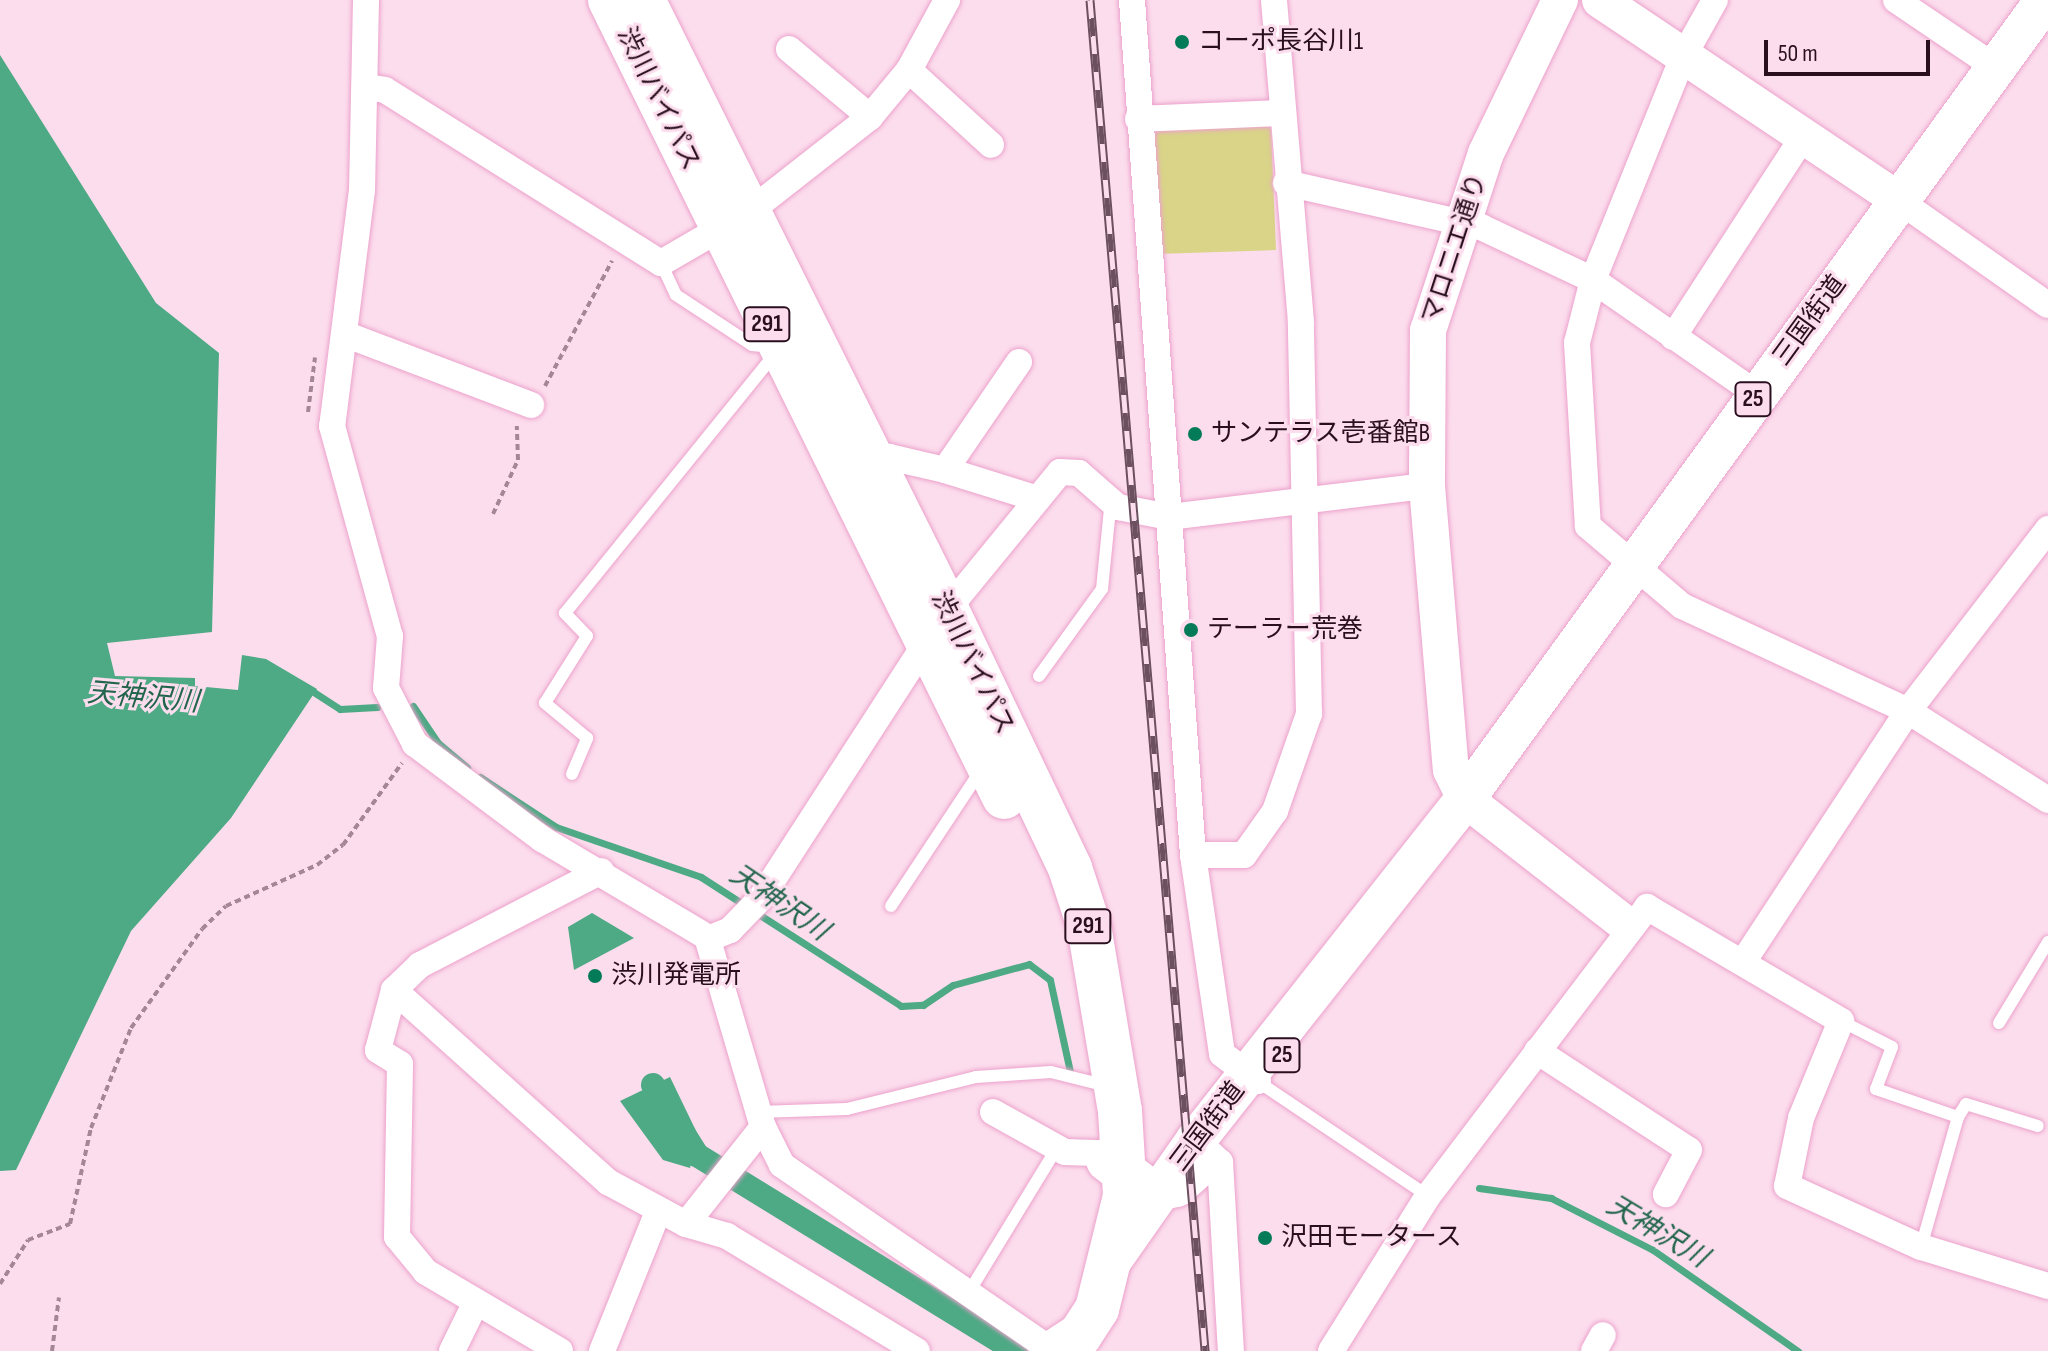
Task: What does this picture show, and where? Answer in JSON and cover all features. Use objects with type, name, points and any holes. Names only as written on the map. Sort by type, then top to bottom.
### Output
[{"type":"highway","name":"渋川バイパス","points":[[610,0],[735,221],[938,628],[1070,868],[1094,955],[1107,1097]]},
{"type":"highway","name":"渋川バイパス","points":[[643,0],[735,221],[779,348],[859,467]]},
{"type":"highway","name":"渋川バイパス","points":[[938,628],[988,766],[1059,925],[1107,1097],[1168,1162]]},
{"type":"highway","points":[[1107,1097],[1135,1149],[1150,1161],[1171,1162],[1168,1162]]},
{"type":"highway","name":"渋川バイパス","points":[[1072,1340],[1108,1266],[1168,1162]]},
{"type":"highway","name":"渋川バイパス","points":[[1072,1340],[1091,1243],[1168,1162]]},
{"type":"main road","name":"三国街道","points":[[1072,1340],[1168,1162],[1254,1079],[1384,924],[1465,799],[1638,563],[1897,199],[2045,0]]},
{"type":"main road","points":[[1072,1340],[1108,1266]]},
{"type":"street","points":[[366,0],[367,87],[347,335],[333,448],[390,636],[386,688],[415,744],[542,839],[601,871],[708,939],[761,1120],[797,1178],[969,1292],[1072,1340]]},
{"type":"street","points":[[1132,0],[1138,119],[1193,855],[1222,1054],[1254,1079]]},
{"type":"street","points":[[1193,855],[1244,855],[1275,811],[1309,714],[1301,322],[1279,113],[1274,0]]},
{"type":"street","name":"マロニエ通り","points":[[1465,799],[1451,770],[1427,486],[1428,330],[1461,218],[1560,0]]},
{"type":"street","points":[[1600,0],[1897,199],[2048,305]]},
{"type":"street","points":[[1715,0],[1683,57],[1593,280],[1577,343],[1588,526],[1638,563],[1682,606],[1908,711],[2048,800]]},
{"type":"street","points":[[1896,0],[1995,67]]},
{"type":"street","points":[[367,87],[385,90],[661,263],[735,221],[870,117],[909,70],[937,3]]},
{"type":"street","points":[[789,49],[870,117]]},
{"type":"street","points":[[909,70],[991,145]]},
{"type":"street","points":[[1138,119],[1279,113]]},
{"type":"street","points":[[1673,337],[1803,137]]},
{"type":"street","points":[[1286,183],[1461,218],[1593,280],[1757,394]]},
{"type":"street","points":[[347,335],[531,405]]},
{"type":"street","points":[[945,470],[1019,362]]},
{"type":"street","points":[[859,467],[909,459],[1038,499]]},
{"type":"street","points":[[708,939],[756,905],[938,628],[1038,499],[1068,469],[1111,499],[1169,517],[1427,486]]},
{"type":"street","points":[[1745,959],[1908,711],[2048,529]]},
{"type":"street","points":[[1465,799],[1627,925]]},
{"type":"street","points":[[560,1351],[475,1304],[426,1272],[397,1237],[400,1064],[378,1050],[394,990],[420,965],[601,871]]},
{"type":"street","points":[[1331,1351],[1428,1196],[1627,925],[1647,907],[1745,959],[1841,1021],[1801,1118],[1787,1186],[1921,1247],[2048,1286]]},
{"type":"street","points":[[394,990],[608,1182],[658,1212],[727,1236],[917,1351]]},
{"type":"street","points":[[1537,1051],[1689,1150],[1666,1194]]},
{"type":"street","points":[[993,1112],[1057,1148],[1168,1162],[1222,1176],[1231,1351]]},
{"type":"street","points":[[686,1224],[761,1120]]},
{"type":"street","points":[[602,1351],[658,1212]]},
{"type":"street","points":[[452,1351],[475,1304]]},
{"type":"lane","points":[[661,263],[676,295],[752,345],[779,348]]},
{"type":"lane","points":[[572,774],[587,738],[545,703],[587,636],[565,613],[779,348]]},
{"type":"lane","points":[[1039,676],[1102,589],[1111,499]]},
{"type":"lane","points":[[891,906],[965,784],[988,766]]},
{"type":"lane","points":[[1999,1023],[2048,942]]},
{"type":"lane","points":[[1841,1021],[1892,1047],[1876,1089],[1958,1117]]},
{"type":"lane","points":[[761,1120],[847,1109],[976,1077],[1051,1072],[1107,1097]]},
{"type":"lane","points":[[1254,1079],[1428,1196]]},
{"type":"lane","points":[[1921,1247],[1958,1117],[1966,1104],[2038,1126]]},
{"type":"lane","points":[[969,1292],[1057,1148]]},
{"type":"path","points":[[493,514],[518,460],[517,424],[531,405],[597,277],[629,241]]},
{"type":"path","points":[[0,1284],[28,1240],[70,1224],[91,1128],[131,1028],[202,929],[226,906],[343,845],[415,744]]},
{"type":"path","points":[[52,1351],[59,1297]]},
{"type":"shaded area","points":[[1261,122],[1271,129],[1276,250],[1156,254],[1147,129]]},
{"type":"water","points":[[0,55],[156,303],[219,353],[212,632],[107,643],[115,676],[195,678],[195,686],[238,690],[242,655],[266,659],[317,689],[231,818],[131,931],[16,1170],[0,1171]]},
{"type":"water","points":[[592,913],[634,938],[574,970],[568,927]]},
{"type":"water","points":[[670,1077],[698,1135],[690,1168],[663,1160],[620,1101]]},
{"type":"waterway","name":"天神沢川","points":[[309,689],[340,709],[377,707]]},
{"type":"waterway","name":"天神沢川","points":[[413,706],[438,743],[467,767]]},
{"type":"waterway","name":"天神沢川","points":[[480,777],[556,827],[701,877],[901,1006],[923,1005],[953,985],[1029,964],[1050,980],[1070,1072]]},
{"type":"waterway","points":[[653,1085],[697,1155],[1016,1351]]},
{"type":"waterway","name":"天神沢川","points":[[1479,1188],[1551,1198],[1653,1250],[1798,1351]]},
{"type":"railway","points":[[1090,0],[1205,1351]]},
{"type":"place","name":"コーポ長谷川1","points":[[1182,42]]},
{"type":"place","name":"サンテラス壱番館B","points":[[1195,434]]},
{"type":"place","name":"テーラー荒巻","points":[[1191,630]]},
{"type":"place","name":"渋川発電所","points":[[595,976]]},
{"type":"place","name":"沢田モータース","points":[[1265,1238]]}]
